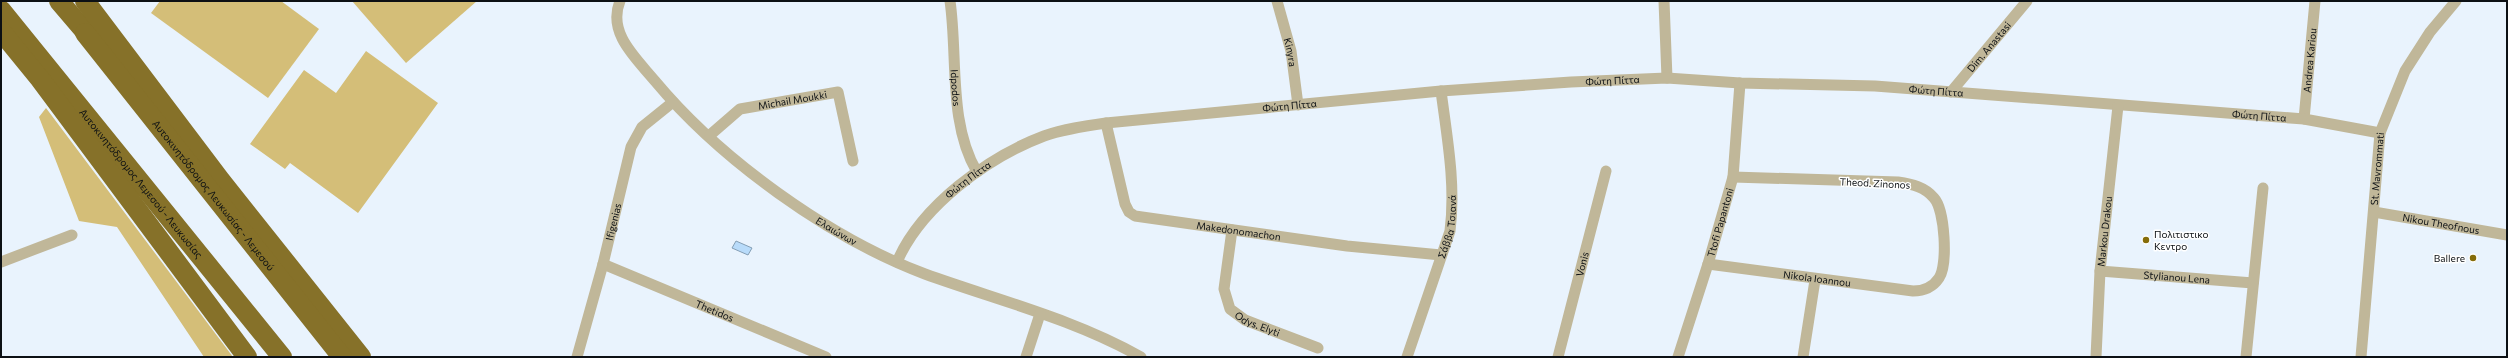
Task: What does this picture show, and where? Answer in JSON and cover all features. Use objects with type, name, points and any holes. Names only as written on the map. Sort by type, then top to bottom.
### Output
[{"type":"highway","name":"Αυτοκινητόδρομος Λευκωσίας - Λεμεσού","points":[[59,1],[342,357]]},
{"type":"highway","points":[[85,1],[221,182],[361,357]]},
{"type":"highway","name":"Αυτοκινητόδρομος Λεμεσού - Λευκωσίας","points":[[1,10],[38,65],[282,357]]},
{"type":"highway","points":[[84,31],[221,182]]},
{"type":"highway","points":[[1,32],[38,65],[247,357]]},
{"type":"street","name":"Ελαιώνων","points":[[620,1],[616,21],[620,34],[627,47],[673,102],[743,164],[819,221],[867,249],[897,262],[1106,337],[1141,357]]},
{"type":"street","name":"Idpodos","points":[[950,1],[955,75],[963,141],[978,172]]},
{"type":"street","name":"Kinyra","points":[[1277,1],[1291,51],[1298,105]]},
{"type":"street","points":[[1664,1],[1667,78]]},
{"type":"street","name":"Dim. Anastasi","points":[[1951,92],[2027,1]]},
{"type":"street","name":"Andrea Kariou","points":[[2304,119],[2315,1]]},
{"type":"street","name":"St. Mavrommati","points":[[2361,357],[2380,133],[2405,71],[2430,32],[2456,1]]},
{"type":"street","name":"Φώτη Πίττα","points":[[897,262],[903,247],[922,222],[978,172],[1004,155],[1044,136],[1106,123],[1441,91],[1571,82],[1667,78],[1740,83],[1875,86],[2118,106],[2304,119],[2380,133]]},
{"type":"street","name":"Ttofi Papantoni","points":[[1678,357],[1708,264],[1733,177],[1740,83]]},
{"type":"street","name":"Σάββα Τσιανά","points":[[1407,357],[1450,231],[1453,201],[1449,152],[1441,91]]},
{"type":"street","name":"Michail Moukki","points":[[710,135],[740,109],[838,92],[853,161]]},
{"type":"street","name":"Ifigenias","points":[[577,357],[603,264],[631,147],[636,135],[650,120],[673,102]]},
{"type":"street","name":"Markou Drakou","points":[[2096,357],[2100,271],[2118,106]]},
{"type":"street","name":"Makedonomachon","points":[[1106,123],[1129,212],[1135,216],[1347,246],[1441,255]]},
{"type":"street","name":"Vonis","points":[[1558,357],[1606,171]]},
{"type":"street","name":"Theod. Zinonos","points":[[1733,177],[1898,182],[1914,185],[1925,190],[1938,202],[1944,226],[1941,275],[1933,285],[1925,290]]},
{"type":"street","points":[[2246,357],[2263,188]]},
{"type":"street","name":"Nikou Theofnous","points":[[2374,212],[2507,235]]},
{"type":"street","name":"Odys. Elyti","points":[[1232,230],[1224,289],[1230,309],[1245,320],[1318,348]]},
{"type":"street","points":[[1,262],[72,235]]},
{"type":"street","name":"Thetidos","points":[[603,264],[826,357]]},
{"type":"street","name":"Nikola Ioannou","points":[[1708,264],[1815,280],[1913,292],[1925,290]]},
{"type":"street","name":"Stylianou Lena","points":[[2100,271],[2253,283]]},
{"type":"street","points":[[1803,357],[1815,280]]},
{"type":"street","points":[[1026,357],[1040,314]]},
{"type":"shaded area","points":[[160,1],[281,1],[319,29],[268,98],[151,13]]},
{"type":"shaded area","points":[[352,1],[477,1],[406,63]]},
{"type":"shaded area","points":[[366,51],[438,103],[358,213],[290,163],[285,169],[250,144],[304,70],[336,93]]},
{"type":"shaded area","points":[[46,108],[233,357],[204,357],[117,227],[79,221],[39,117]]},
{"type":"water","points":[[736,241],[752,248],[748,255],[732,248]]},
{"type":"place","name":"Πολιτιστικο Κεντρο","points":[[2146,240]]},
{"type":"place","name":"Ballere","points":[[2473,258]]}]
